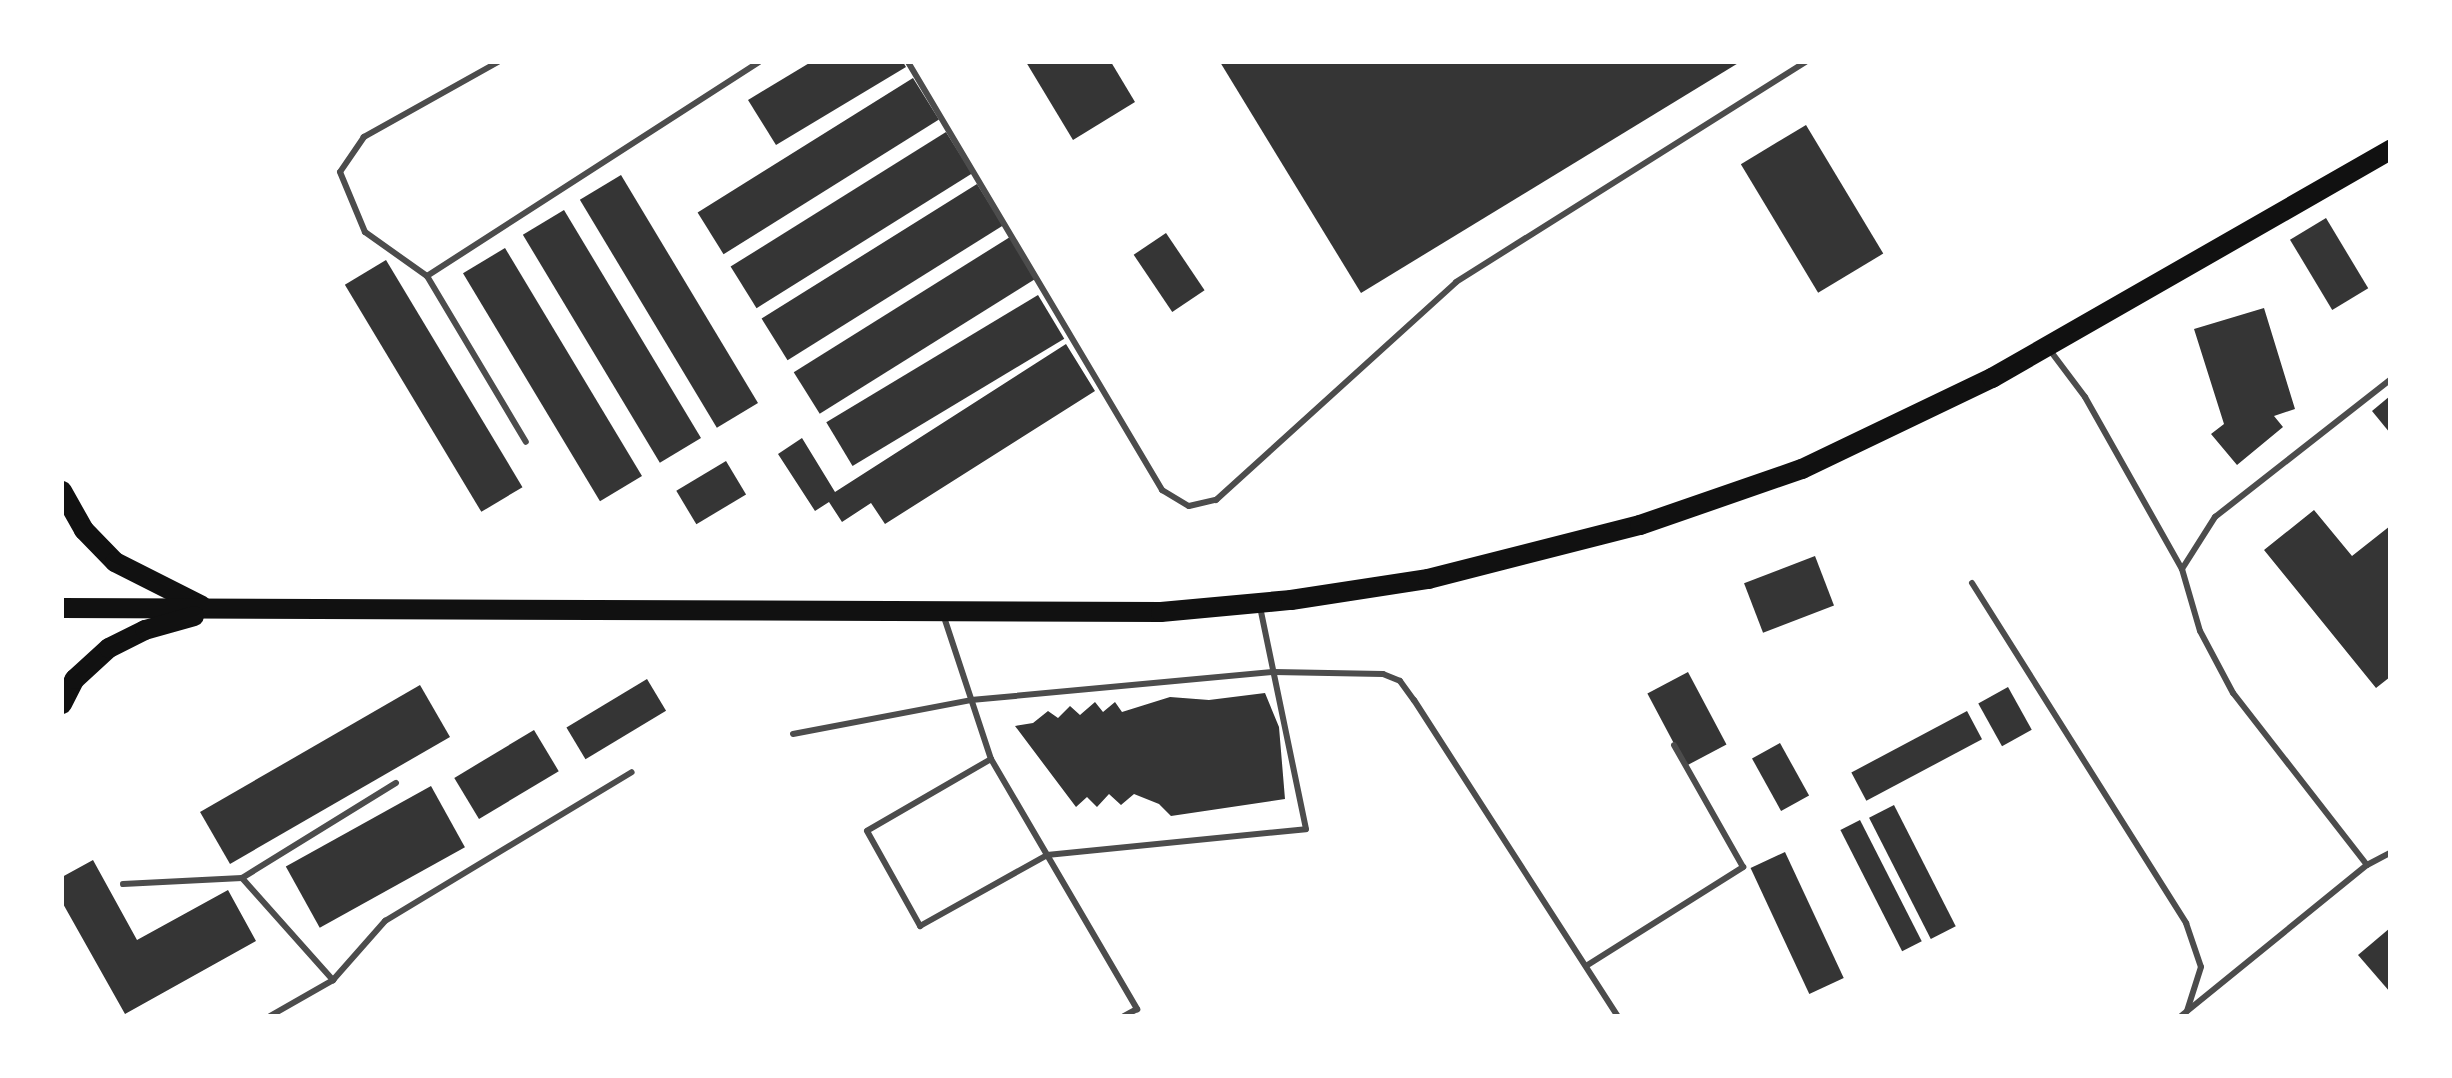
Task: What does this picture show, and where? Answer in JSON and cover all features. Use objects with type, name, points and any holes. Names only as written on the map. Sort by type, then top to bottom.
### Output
[{"type":"main road","points":[[62,608],[213,611],[1161,612],[1259,603],[1428,579],[1640,525],[1802,469],[2047,346],[2390,150]]},
{"type":"main road","points":[[62,491],[84,530],[115,562],[213,611]]},
{"type":"main road","points":[[62,704],[75,679],[109,648],[145,630],[213,611]]},
{"type":"lane","points":[[498,62],[364,137],[340,172],[365,232],[427,276],[526,442]]},
{"type":"lane","points":[[427,276],[759,62]]},
{"type":"lane","points":[[908,62],[1162,490],[1189,506],[1216,500],[1456,282],[1806,62]]},
{"type":"lane","points":[[2047,346],[2085,397],[2182,569],[2200,631],[2233,693],[2367,865]]},
{"type":"lane","points":[[2182,569],[2215,517],[2390,380]]},
{"type":"lane","points":[[1972,583],[2186,923],[2201,967],[2184,1014]]},
{"type":"lane","points":[[991,759],[867,831],[920,926],[1047,855],[1306,829],[1259,603]]},
{"type":"lane","points":[[943,612],[991,759],[1137,1009],[1124,1016]]},
{"type":"lane","points":[[793,734],[971,700],[1274,672],[1383,674],[1400,681],[1618,1016]]},
{"type":"lane","points":[[1586,966],[1743,867],[1674,745]]},
{"type":"lane","points":[[270,1016],[333,980],[385,921],[632,772]]},
{"type":"lane","points":[[123,884],[242,878],[396,783]]},
{"type":"lane","points":[[2184,1014],[2367,865],[2390,853]]},
{"type":"lane","points":[[242,878],[333,980]]},
{"type":"building","points":[[811,62],[903,62],[906,67],[776,145],[748,100]]},
{"type":"building","points":[[1026,62],[1111,62],[1135,102],[1073,140]]},
{"type":"building","points":[[1220,62],[1740,62],[1361,293]]},
{"type":"building","points":[[913,78],[939,120],[724,254],[698,213]]},
{"type":"building","points":[[1806,125],[1883,254],[1818,293],[1741,164]]},
{"type":"building","points":[[946,132],[972,174],[757,308],[731,267]]},
{"type":"building","points":[[621,175],[758,403],[717,428],[580,200]]},
{"type":"building","points":[[977,184],[1003,226],[788,360],[762,319]]},
{"type":"building","points":[[564,210],[701,438],[660,463],[523,235]]},
{"type":"building","points":[[2326,218],[2368,288],[2332,310],[2290,240]]},
{"type":"building","points":[[1166,233],[1205,290],[1172,312],[1134,255]]},
{"type":"building","points":[[1010,237],[1036,279],[820,414],[794,372]]},
{"type":"building","points":[[505,248],[642,476],[600,501],[463,273]]},
{"type":"building","points":[[386,260],[522,487],[481,512],[345,285]]},
{"type":"building","points":[[1038,295],[1064,339],[853,466],[826,422]]},
{"type":"building","points":[[2264,308],[2295,409],[2274,416],[2283,427],[2237,465],[2211,434],[2224,424],[2194,329]]},
{"type":"building","points":[[1066,344],[1095,391],[885,524],[871,503],[842,522],[829,502],[815,511],[778,454],[802,438],[835,492]]},
{"type":"building","points":[[2390,396],[2390,433],[2372,411]]},
{"type":"building","points":[[726,461],[746,494],[696,524],[676,491]]},
{"type":"building","points":[[2314,510],[2352,556],[2390,526],[2390,677],[2376,688],[2264,550]]},
{"type":"building","points":[[1815,556],[1834,605],[1763,633],[1744,583]]},
{"type":"building","points":[[1688,672],[1726,744],[1686,766],[1647,694]]},
{"type":"building","points":[[647,679],[666,711],[585,759],[566,727]]},
{"type":"building","points":[[420,685],[450,737],[230,864],[200,812]]},
{"type":"building","points":[[2008,687],[2032,730],[2002,746],[1978,703]]},
{"type":"building","points":[[1265,693],[1279,727],[1285,799],[1171,816],[1159,804],[1134,794],[1121,805],[1109,794],[1097,807],[1087,797],[1076,807],[1015,726],[1033,723],[1048,711],[1058,718],[1070,706],[1080,715],[1095,702],[1103,712],[1115,702],[1122,712],[1170,697],[1209,700]]},
{"type":"building","points":[[1967,711],[1982,739],[1866,801],[1851,773]]},
{"type":"building","points":[[534,730],[559,771],[479,819],[454,778]]},
{"type":"building","points":[[1780,743],[1809,795],[1781,811],[1752,759]]},
{"type":"building","points":[[431,786],[465,847],[320,928],[286,866]]},
{"type":"building","points":[[1894,805],[1956,926],[1931,939],[1869,818]]},
{"type":"building","points":[[1860,820],[1922,941],[1902,951],[1840,830]]},
{"type":"building","points":[[1785,852],[1844,978],[1809,994],[1751,868]]},
{"type":"building","points":[[93,860],[137,940],[228,890],[256,941],[125,1014],[62,902],[62,877]]},
{"type":"building","points":[[2390,928],[2390,992],[2358,955]]}]
